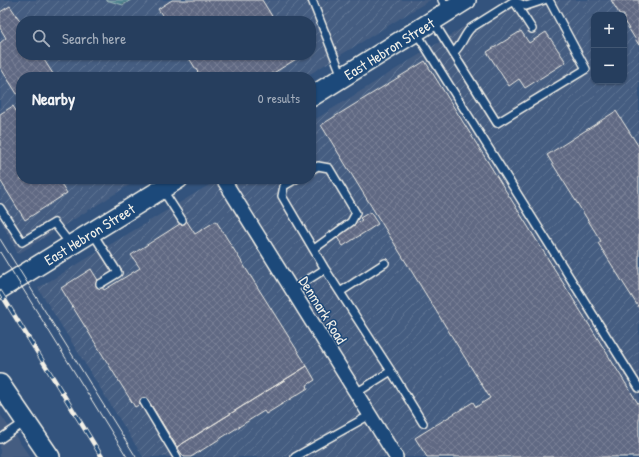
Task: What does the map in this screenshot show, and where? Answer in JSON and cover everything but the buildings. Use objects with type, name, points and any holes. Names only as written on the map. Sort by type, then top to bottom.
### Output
[{"type":"street","name":"East Hebron Street","points":[[316,93],[416,32],[441,10],[466,0]]},
{"type":"street","name":"East Hebron Street","points":[[0,289],[170,184]]},
{"type":"street","name":"Denmark Road","points":[[226,184],[396,457]]},
{"type":"street","points":[[0,384],[50,457]]},
{"type":"lane","points":[[312,0],[342,77]]},
{"type":"lane","points":[[514,1],[526,6],[544,0]]},
{"type":"lane","points":[[441,10],[453,54],[497,123],[586,69],[549,0]]},
{"type":"lane","points":[[453,54],[460,48],[466,33],[471,28],[514,1]]},
{"type":"lane","points":[[514,1],[532,29]]},
{"type":"lane","points":[[416,32],[639,388]]},
{"type":"lane","points":[[314,249],[351,222],[356,213],[329,168],[318,166],[316,167]]},
{"type":"lane","points":[[170,184],[182,220]]},
{"type":"lane","points":[[287,184],[284,186],[282,196],[340,292],[423,423]]},
{"type":"lane","points":[[0,208],[22,242],[54,223],[71,246]]},
{"type":"lane","points":[[92,232],[118,273],[100,284]]},
{"type":"lane","points":[[340,292],[385,263]]},
{"type":"lane","points":[[292,290],[326,269]]},
{"type":"lane","points":[[356,393],[391,371]]},
{"type":"lane","points":[[144,402],[177,457]]},
{"type":"lane","points":[[295,457],[370,415]]},
{"type":"lane","points":[[0,439],[26,421]]},
{"type":"shaded area","points":[[0,0],[106,0],[123,5],[131,0],[430,0],[313,72],[16,72],[16,184],[131,184],[18,254],[0,219]]},
{"type":"shaded area","points":[[507,0],[639,0],[639,457],[143,457],[38,288],[211,184],[316,184],[316,119]]},
{"type":"shaded area","points":[[0,414],[30,457],[0,457]]},
{"type":"green space","points":[[106,0],[131,0],[123,5]]},
{"type":"tram line","points":[[0,239],[136,457]]},
{"type":"tram line","points":[[0,252],[127,457]]},
{"type":"railway","points":[[0,292],[102,457]]}]
